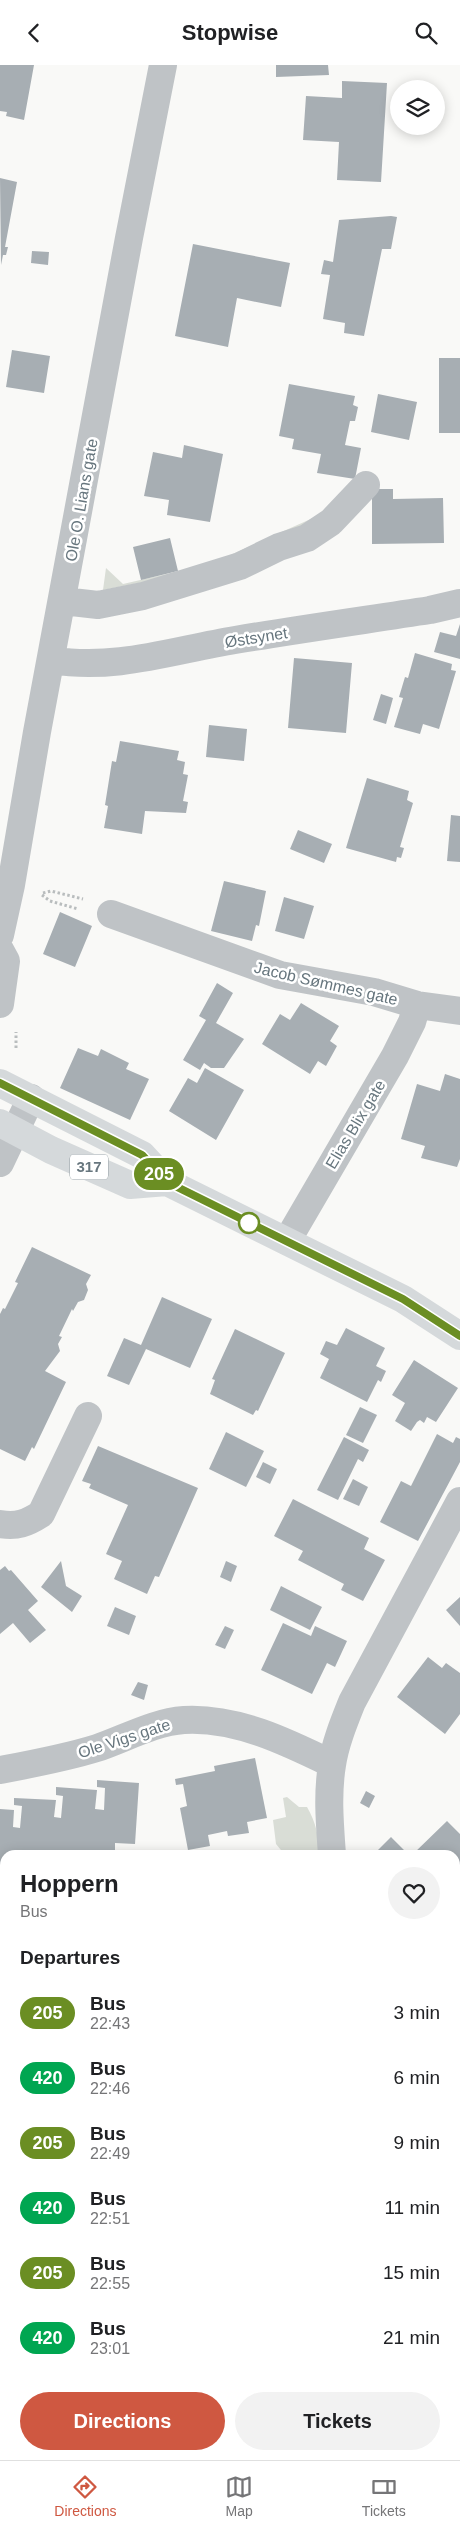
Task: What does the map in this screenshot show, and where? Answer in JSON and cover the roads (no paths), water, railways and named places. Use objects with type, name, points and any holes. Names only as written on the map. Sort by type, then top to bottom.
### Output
[{"type":"main road","name":"317","points":[[0,1083],[142,1155],[167,1182],[403,1299],[460,1335]]},
{"type":"main road","name":"317","points":[[8,1127],[130,1185],[167,1182]]},
{"type":"street","name":"Ole O. Lians gate","points":[[0,935],[129,238],[163,65]]},
{"type":"street","points":[[63,601],[87,605],[107,603],[189,583],[240,566],[279,547],[308,538],[331,522],[366,485]]},
{"type":"street","name":"Østsynet","points":[[52,660],[77,664],[108,663],[234,640],[430,610],[460,603]]},
{"type":"street","name":"Jacob Sømmes gate","points":[[111,914],[280,975],[374,992],[417,1005],[460,1011]]},
{"type":"street","points":[[0,950],[6,961],[0,1004]]},
{"type":"street","name":"Elias Blix gate","points":[[287,1241],[395,1056],[412,1022],[417,1005]]},
{"type":"street","points":[[0,1163],[8,1127],[31,1098]]},
{"type":"street","points":[[0,1524],[14,1526],[30,1522],[41,1514],[88,1416]]},
{"type":"street","points":[[332,1850],[330,1792],[332,1764],[352,1702],[460,1501]]},
{"type":"street","name":"Ole Vigs gate","points":[[0,1770],[53,1760],[181,1720],[222,1723],[251,1729],[332,1764]]}]
